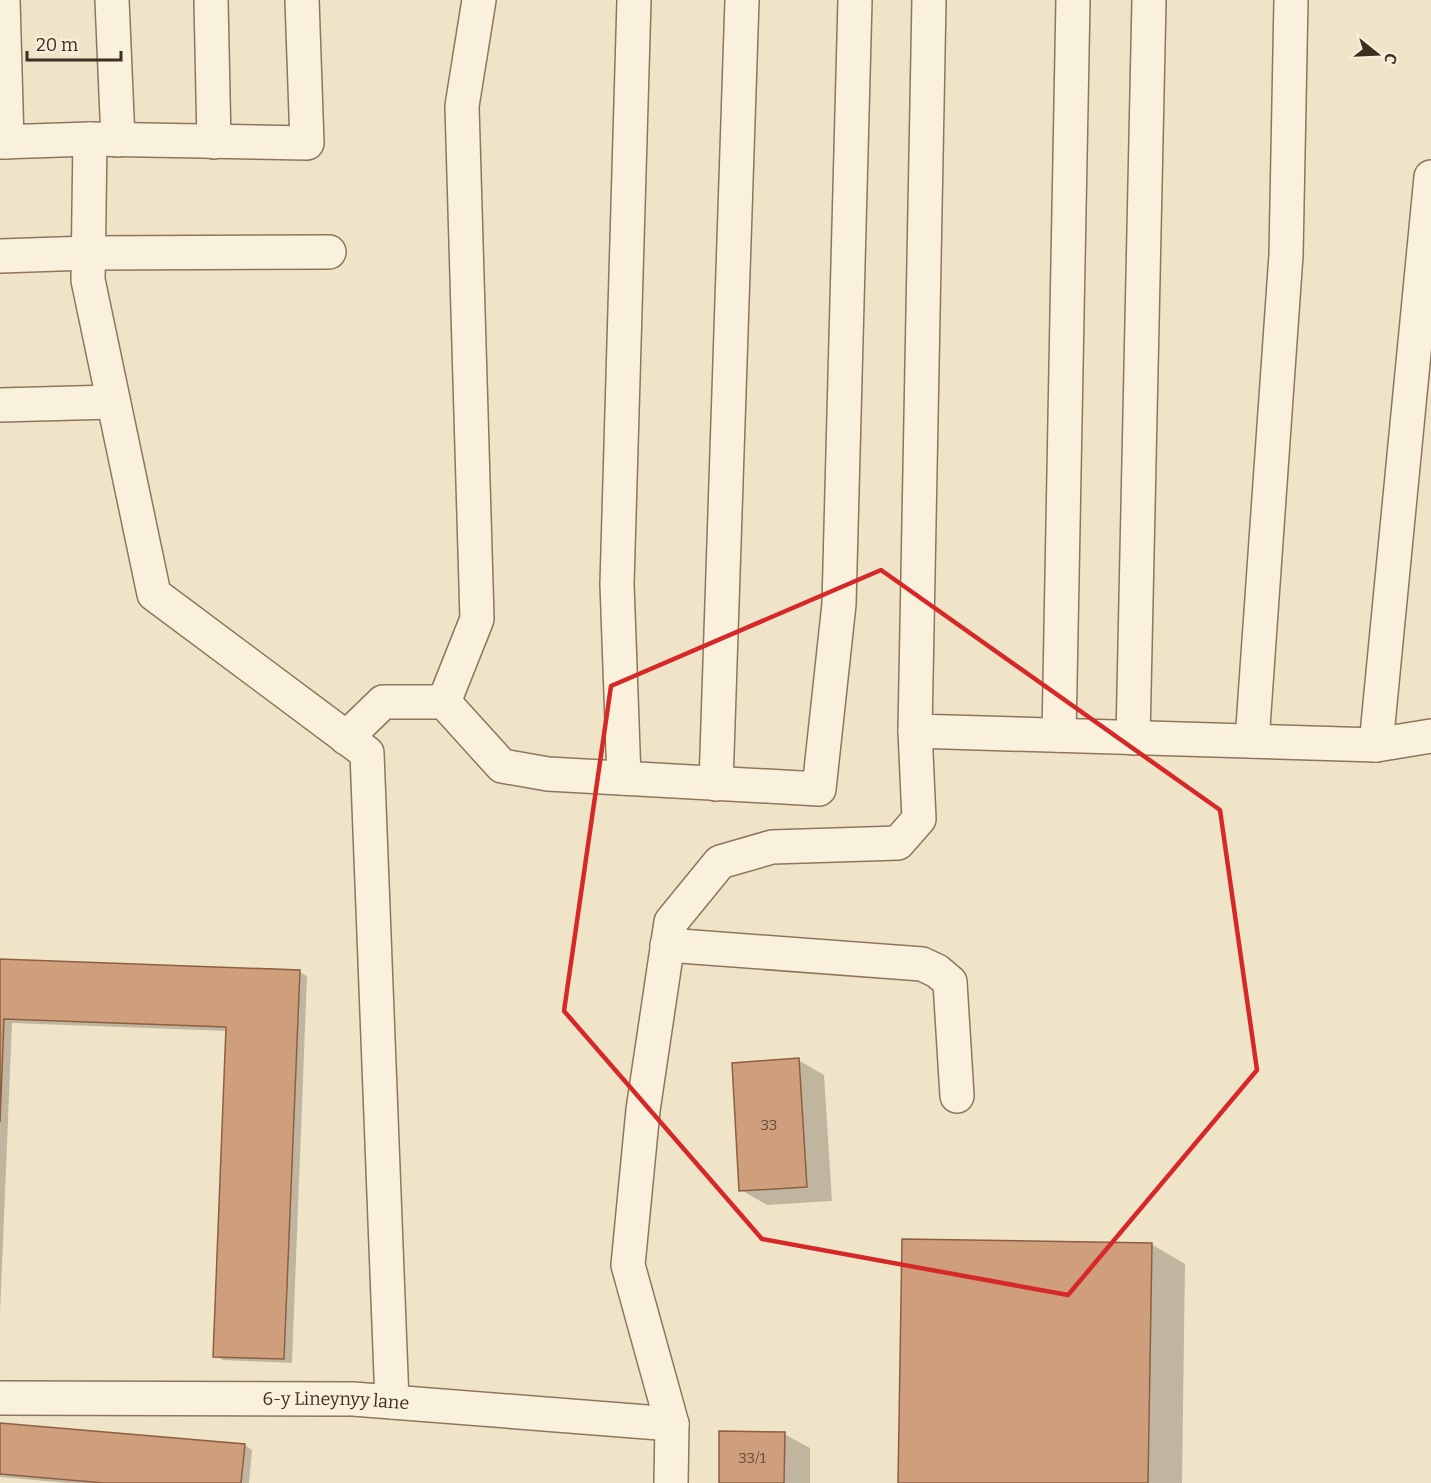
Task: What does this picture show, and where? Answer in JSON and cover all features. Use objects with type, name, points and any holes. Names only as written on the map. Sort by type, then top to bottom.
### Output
[{"type":"street","points":[[3,0],[4,142],[104,140],[307,143],[302,0]]},
{"type":"street","points":[[112,0],[104,140],[88,253],[88,280],[154,594],[367,753],[392,1402]]},
{"type":"street","points":[[210,0],[214,142]]},
{"type":"street","points":[[444,702],[477,619],[462,106],[478,0]]},
{"type":"street","points":[[624,778],[617,584],[634,0]]},
{"type":"street","points":[[716,784],[742,0]]},
{"type":"street","points":[[346,738],[383,702],[444,702],[502,766],[548,774],[819,789],[839,604],[855,0]]},
{"type":"street","points":[[671,1483],[672,1424],[628,1265],[643,1110],[671,922],[720,862],[772,847],[898,843],[919,819],[915,731],[929,0]]},
{"type":"street","points":[[1059,735],[1072,0]]},
{"type":"street","points":[[1133,738],[1149,0]]},
{"type":"street","points":[[1252,741],[1286,255],[1291,0]]},
{"type":"street","points":[[1376,745],[1431,177]]},
{"type":"street","points":[[0,256],[88,253],[329,252]]},
{"type":"street","points":[[0,405],[113,402]]},
{"type":"street","points":[[915,731],[1376,745],[1431,736]]},
{"type":"street","points":[[667,945],[922,964],[937,971],[950,982],[957,1096]]},
{"type":"street","name":"6-y Lineynyy lane","points":[[0,1398],[341,1399],[672,1424]]},
{"type":"highlighted area","points":[[881,570],[1220,810],[1257,1070],[1068,1295],[762,1239],[564,1011],[611,686]]},
{"type":"building","points":[[0,959],[300,970],[284,1359],[213,1357],[226,1027],[4,1019],[0,1122]]},
{"type":"building","points":[[799,1058],[807,1187],[739,1191],[732,1063]]},
{"type":"building","points":[[902,1239],[1152,1243],[1148,1483],[898,1483]]},
{"type":"building","points":[[0,1423],[245,1444],[241,1483],[104,1483],[0,1474]]},
{"type":"building","points":[[719,1431],[785,1432],[784,1483],[719,1483]]}]
